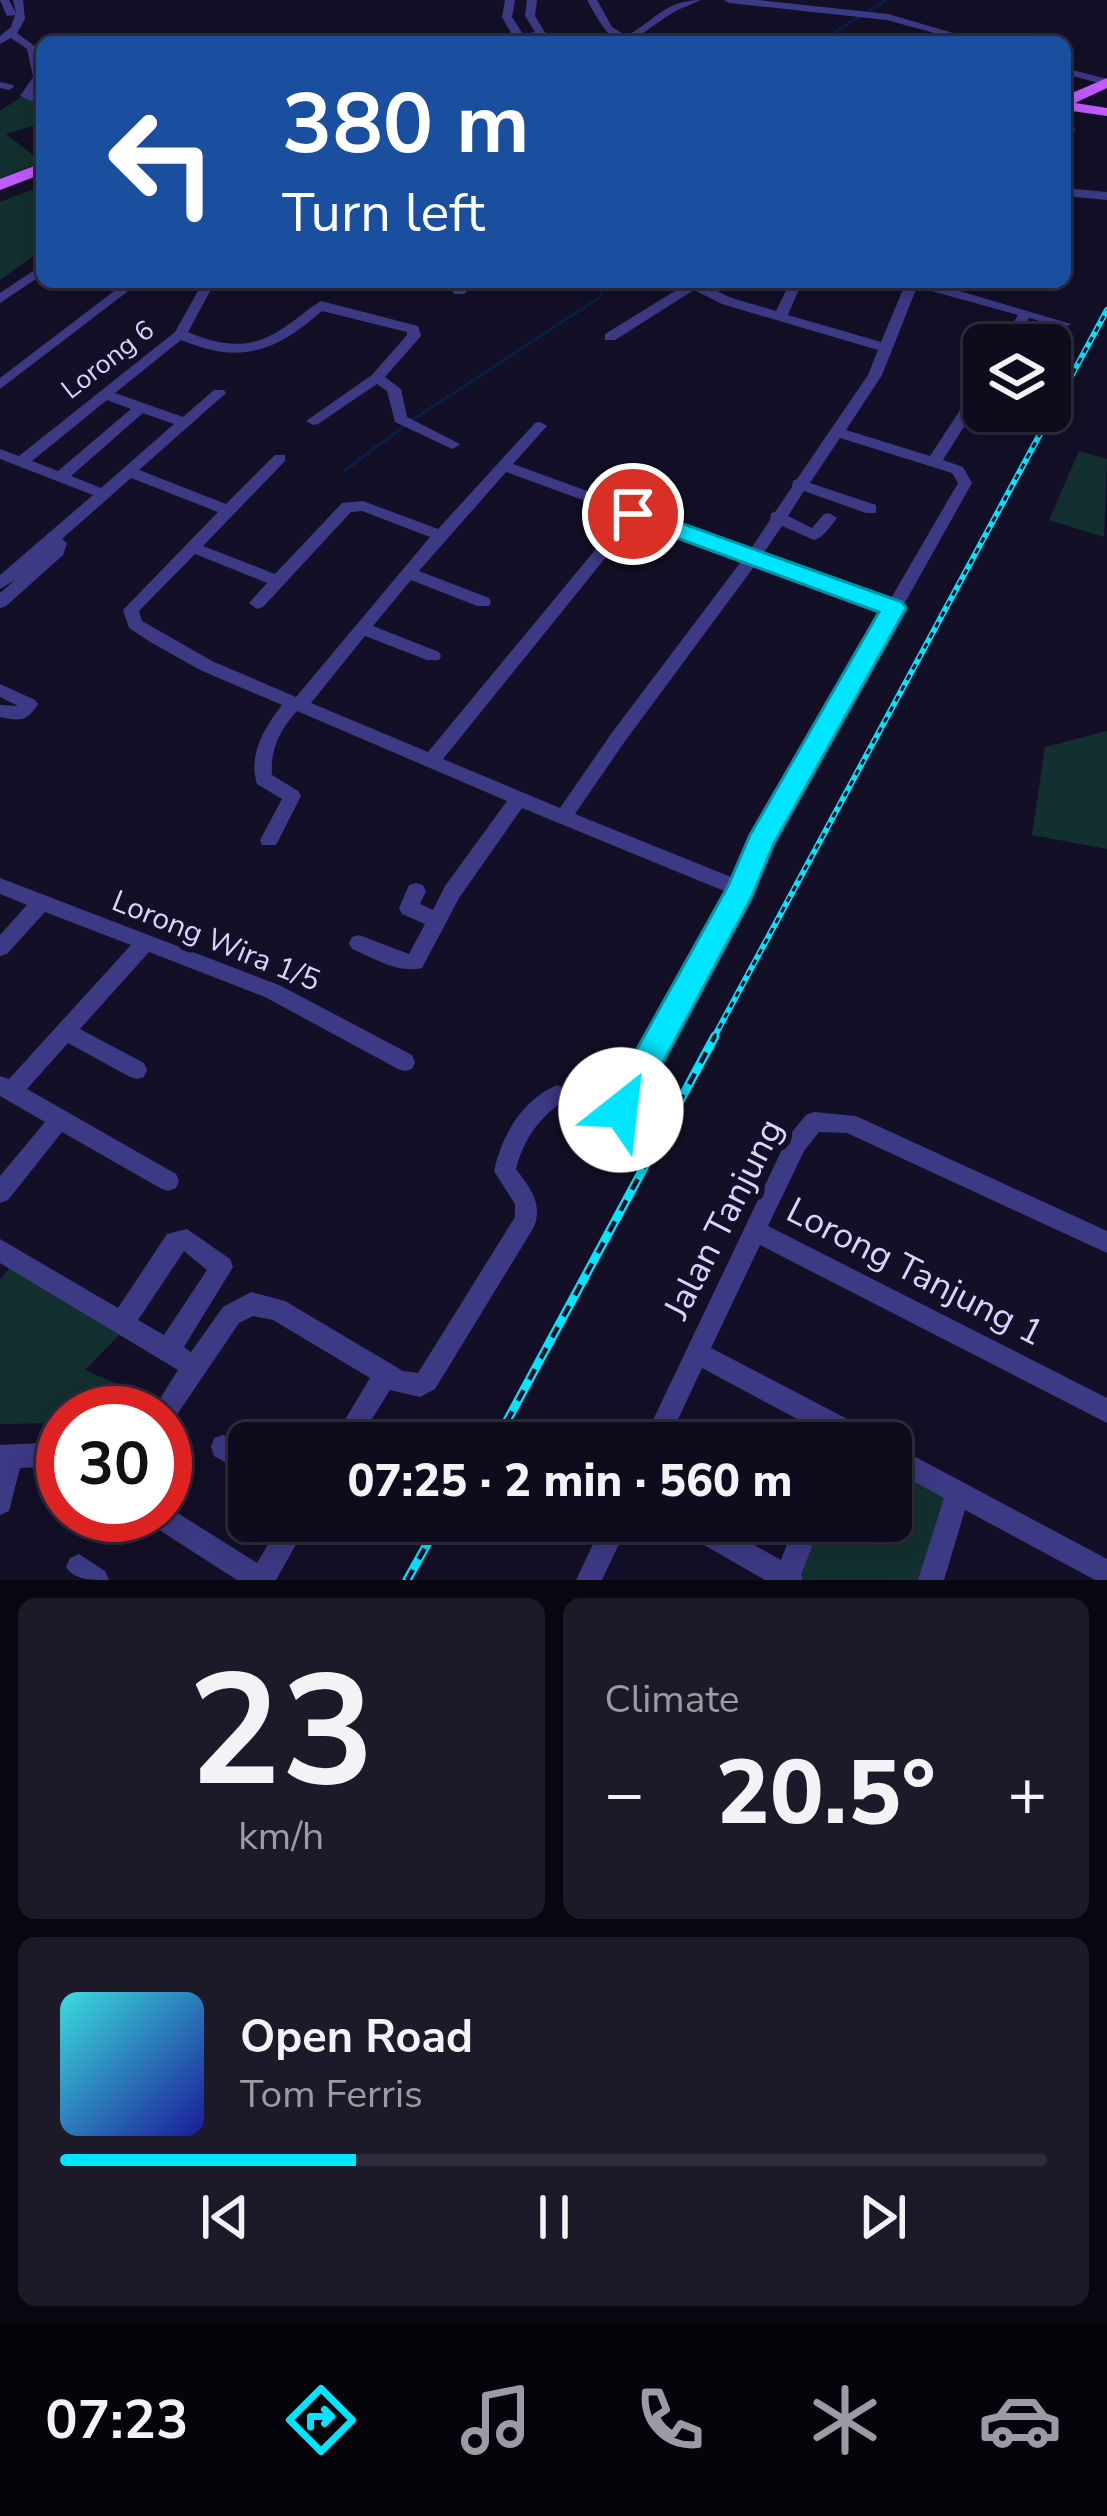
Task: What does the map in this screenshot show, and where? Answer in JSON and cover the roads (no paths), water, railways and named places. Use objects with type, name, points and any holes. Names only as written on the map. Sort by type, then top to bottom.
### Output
[{"type":"main road","points":[[1083,99],[1107,114]]},
{"type":"main road","points":[[1083,99],[1107,114]]},
{"type":"main road","points":[[0,189],[36,174]]},
{"type":"street","points":[[4,0],[8,25],[32,47],[36,66]]},
{"type":"street","points":[[8,25],[18,0]]},
{"type":"street","points":[[510,0],[507,17],[519,36]]},
{"type":"street","points":[[532,0],[530,16],[541,34],[534,36]]},
{"type":"street","points":[[592,0],[617,36]]},
{"type":"street","points":[[638,36],[664,9],[696,0]]},
{"type":"street","points":[[729,0],[874,15],[956,36]]},
{"type":"street","points":[[36,79],[26,96],[36,100]]},
{"type":"street","points":[[1071,193],[1107,196]]},
{"type":"street","points":[[0,299],[36,273]]},
{"type":"street","points":[[0,385],[126,288]]},
{"type":"street","name":"Lorong 6","points":[[21,462],[180,334],[206,288]]},
{"type":"street","points":[[610,337],[694,288]]},
{"type":"street","points":[[702,288],[887,348]]},
{"type":"street","points":[[780,317],[793,288]]},
{"type":"street","points":[[563,818],[753,556],[874,375],[912,288]]},
{"type":"street","points":[[936,288],[1064,324]]},
{"type":"street","points":[[180,334],[218,351],[242,349],[286,337],[320,306],[413,329],[408,347],[376,378],[314,421]]},
{"type":"street","points":[[1019,324],[1026,313]]},
{"type":"street","points":[[376,378],[394,388],[395,410],[408,424],[454,444]]},
{"type":"street","points":[[0,584],[220,393]]},
{"type":"street","points":[[103,394],[185,423]]},
{"type":"street","points":[[60,477],[141,407]]},
{"type":"street","points":[[934,462],[963,417]]},
{"type":"street","points":[[269,841],[292,796],[263,778],[260,769],[271,730],[540,426]]},
{"type":"street","points":[[182,1386],[240,1308],[264,1304],[386,1374],[420,1385],[434,1372],[526,1219],[526,1201],[505,1171],[509,1153],[530,1117],[557,1096],[608,1115],[618,1114],[741,889],[760,843],[965,483],[962,472],[835,431]]},
{"type":"street","points":[[0,454],[104,494]]},
{"type":"street","points":[[280,458],[131,610],[131,620],[168,645],[297,704],[518,800],[741,889]]},
{"type":"street","points":[[506,467],[894,608]]},
{"type":"street","points":[[130,472],[227,510]]},
{"type":"street","points":[[798,484],[871,509]]},
{"type":"street","points":[[257,603],[347,507],[363,506],[440,535]]},
{"type":"street","points":[[430,762],[633,514]]},
{"type":"street","points":[[776,517],[814,535],[829,518]]},
{"type":"street","points":[[0,602],[57,550],[59,543],[50,540]]},
{"type":"street","points":[[191,547],[278,580]]},
{"type":"street","points":[[0,560],[19,567]]},
{"type":"street","points":[[408,573],[483,602]]},
{"type":"street","points":[[364,628],[433,656]]},
{"type":"street","points":[[0,689],[28,704],[21,715],[0,711]]},
{"type":"street","points":[[359,943],[411,963],[419,957],[452,892],[518,800]]},
{"type":"street","name":"Lorong Wira 1/5","points":[[0,886],[272,991],[405,1062]]},
{"type":"street","points":[[438,921],[409,908],[410,887],[452,892]]},
{"type":"street","points":[[0,948],[41,903]]},
{"type":"street","points":[[144,944],[67,1032],[6,1089],[168,1181]]},
{"type":"street","points":[[67,1032],[137,1070]]},
{"type":"street","name":"Jalan Tanjung","points":[[664,1422],[796,1144],[806,1128],[823,1119],[848,1123],[1107,1242]]},
{"type":"street","points":[[0,1193],[58,1120]]},
{"type":"street","name":"Lorong Tanjung 1","points":[[755,1231],[1107,1411]]},
{"type":"street","points":[[122,1324],[175,1243],[187,1240],[222,1267],[168,1351]]},
{"type":"street","points":[[0,1250],[195,1367]]},
{"type":"street","points":[[697,1353],[816,1422]]},
{"type":"street","points":[[356,1422],[386,1374]]},
{"type":"street","points":[[223,1448],[228,1451]]},
{"type":"street","points":[[0,1502],[5,1456],[36,1455]]},
{"type":"street","points":[[912,1467],[1106,1573]]},
{"type":"street","points":[[931,1580],[958,1492]]},
{"type":"street","points":[[192,1536],[261,1580],[284,1542]]},
{"type":"street","points":[[589,1580],[607,1542]]},
{"type":"street","points":[[724,1542],[788,1579],[801,1542]]},
{"type":"waterway","points":[[829,36],[886,0]]},
{"type":"waterway","points":[[414,419],[600,297],[602,288]]},
{"type":"waterway","points":[[345,470],[406,425]]},
{"type":"railway","points":[[713,1039],[1107,310]]},
{"type":"railway","points":[[506,1422],[715,1036]]},
{"type":"railway","points":[[407,1580],[428,1542]]}]
